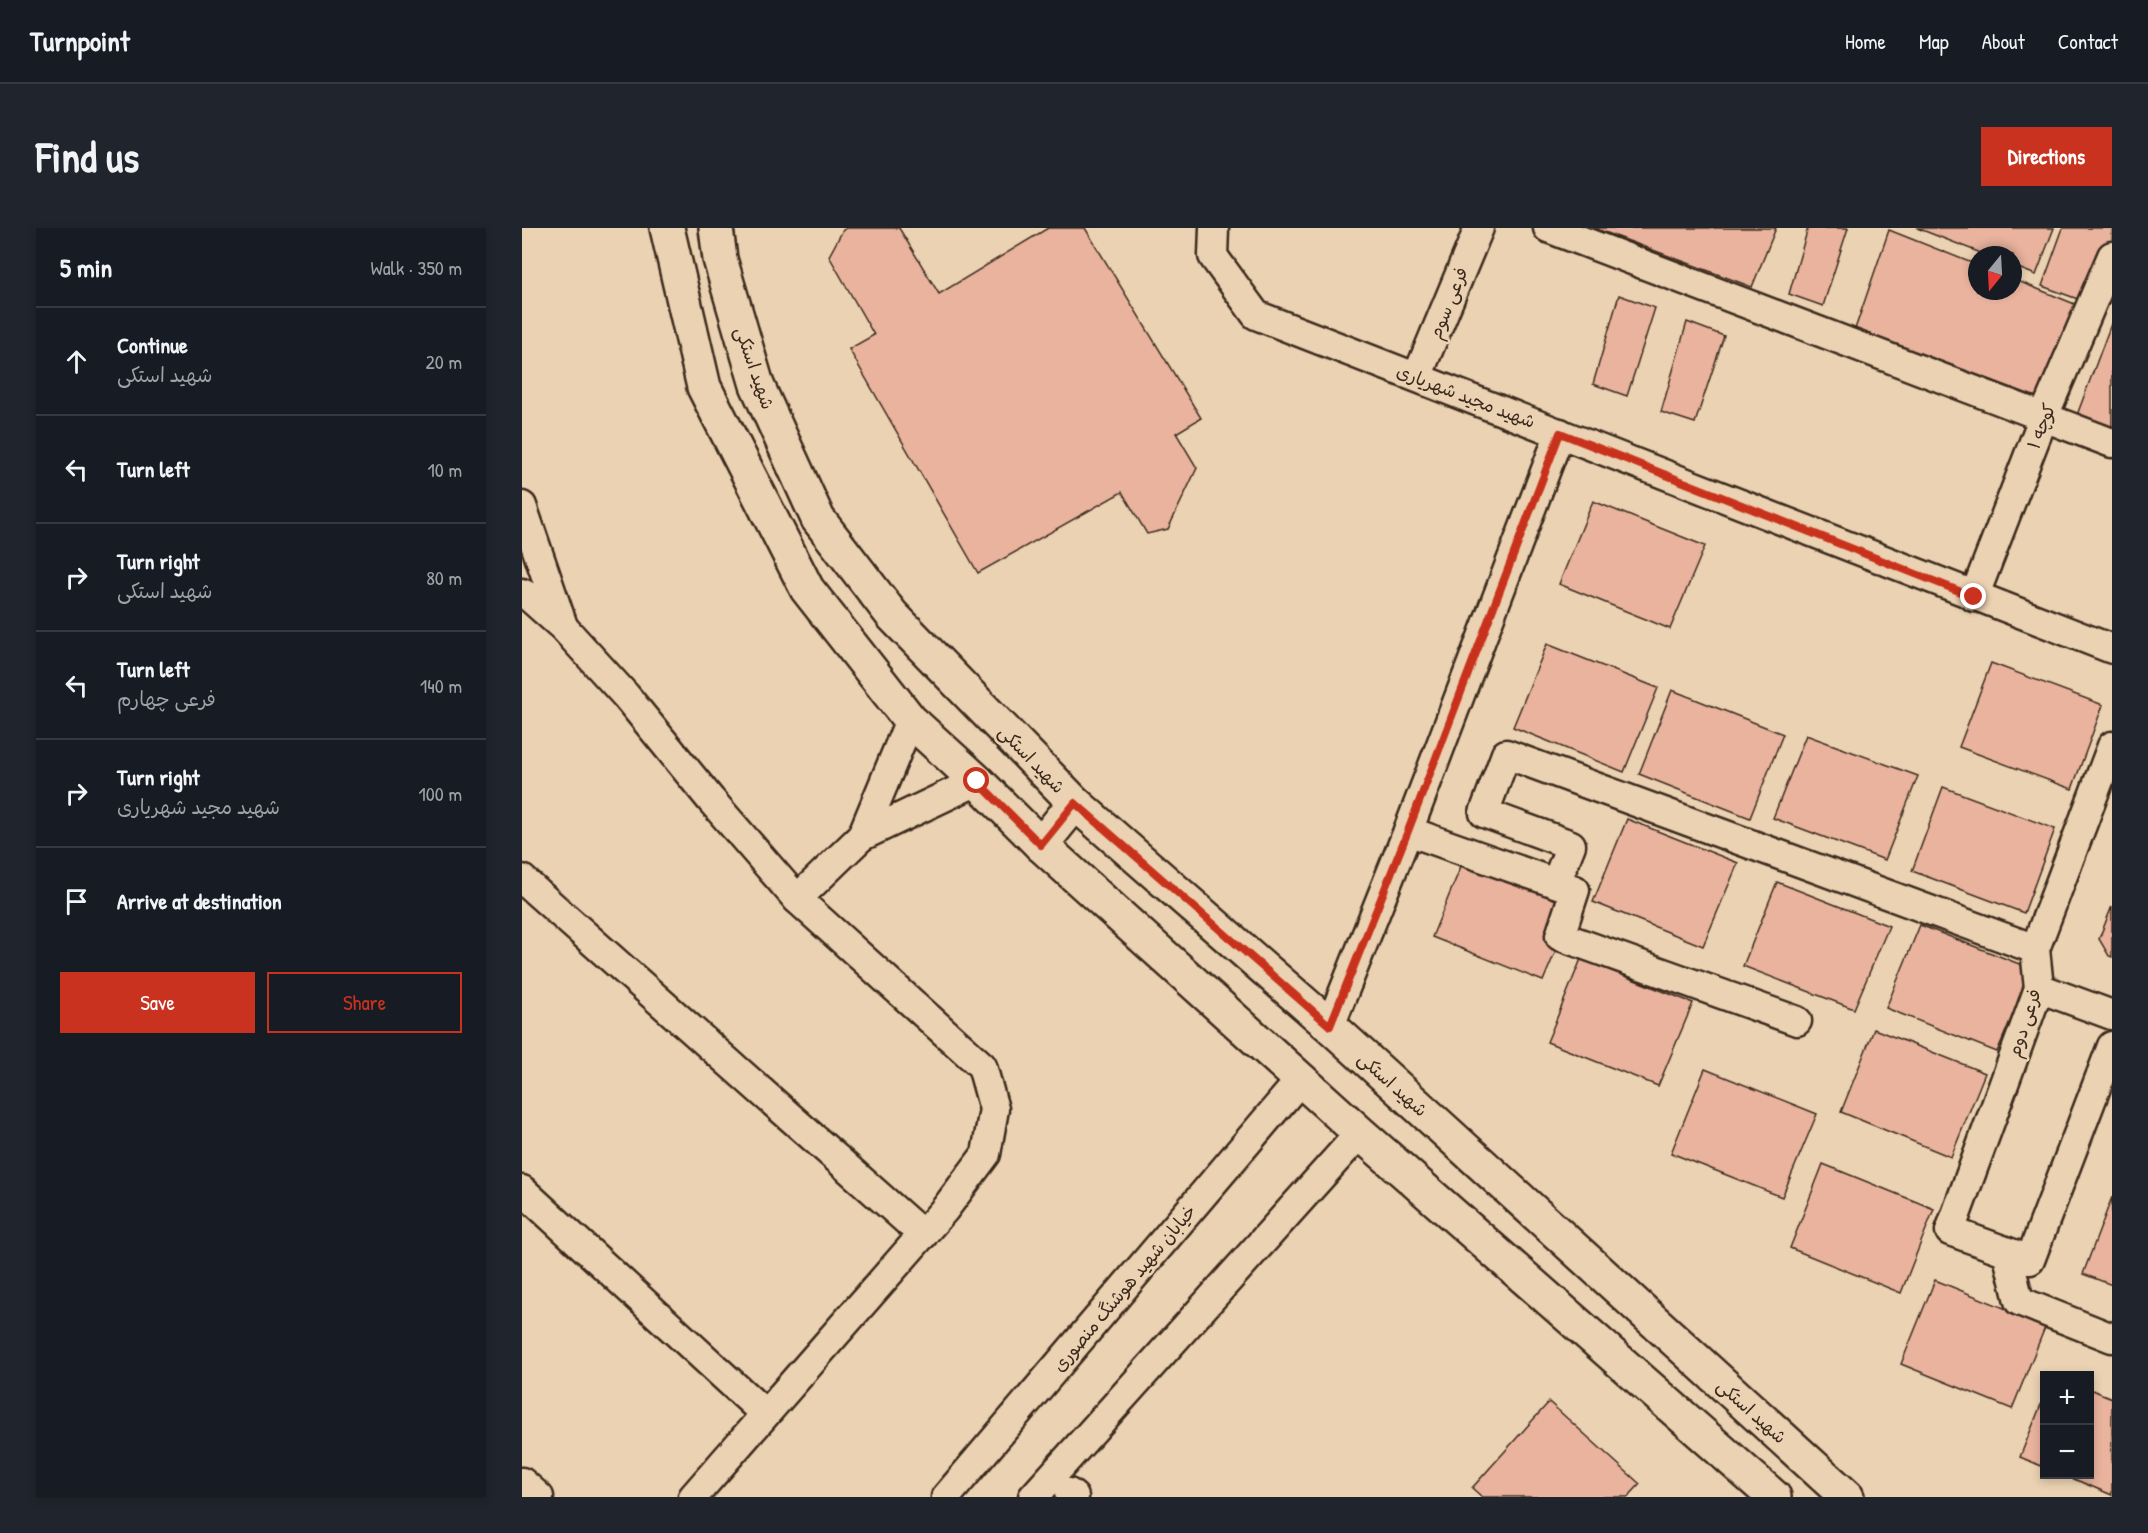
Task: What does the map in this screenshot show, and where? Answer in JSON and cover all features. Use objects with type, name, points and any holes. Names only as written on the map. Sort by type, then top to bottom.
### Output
[{"type":"main road","points":[[667,228],[704,387],[807,589],[910,720],[977,781],[1041,845],[1360,1133],[1774,1497]]},
{"type":"main road","name":"شهید استکی","points":[[716,228],[720,260],[757,385],[818,519],[892,615],[1075,803],[1330,1026],[1847,1497]]},
{"type":"main road","points":[[1041,845],[1075,803]]},
{"type":"street","name":"شهید مجید شهریاری","points":[[1214,228],[1213,256],[1256,315],[2112,649]]},
{"type":"street","name":"فرعی سوم","points":[[1417,377],[1479,228]]},
{"type":"street","points":[[1548,228],[2112,443]]},
{"type":"street","name":"کوچه ۱","points":[[1974,597],[2044,416],[2112,256]]},
{"type":"street","points":[[1330,1026],[1408,831],[1560,433]]},
{"type":"street","points":[[522,506],[564,628]]},
{"type":"street","points":[[522,593],[564,628],[626,696],[711,800],[797,899],[982,1066],[994,1109],[986,1154],[945,1209],[693,1497]]},
{"type":"street","points":[[862,836],[910,720]]},
{"type":"street","name":"فرعی دوم","points":[[2007,1251],[1950,1231],[2039,988],[2035,950],[2112,746]]},
{"type":"street","points":[[1556,883],[1571,845],[1484,813],[1506,754],[2035,950]]},
{"type":"street","points":[[797,899],[862,836],[977,781]]},
{"type":"street","points":[[1408,831],[1575,890],[1560,936],[1797,1021]]},
{"type":"street","points":[[522,879],[923,1235]]},
{"type":"street","points":[[2039,988],[2112,1015]]},
{"type":"street","points":[[2007,1251],[2030,1260],[2112,1046]]},
{"type":"street","name":"خیابان شهید هوشنگ منصوری","points":[[946,1497],[1301,1079]]},
{"type":"street","points":[[1033,1497],[1360,1133]]},
{"type":"street","points":[[522,1190],[765,1414]]},
{"type":"street","points":[[2007,1251],[2019,1301],[2112,1338]]},
{"type":"street","points":[[522,1482],[539,1497]]},
{"type":"building","points":[[847,228],[899,228],[939,294],[1048,228],[1085,228],[1201,418],[1176,433],[1197,468],[1168,529],[1147,534],[1122,492],[978,573],[849,349],[874,335],[829,256],[843,230]]},
{"type":"building","points":[[1594,228],[1776,228],[1752,287]]},
{"type":"building","points":[[1808,228],[1848,228],[1823,306],[1789,294]]},
{"type":"building","points":[[1917,228],[2054,228],[2036,275],[2022,270],[2022,246],[1968,246],[1968,248]]},
{"type":"building","points":[[2063,228],[2112,228],[2112,239],[2086,302],[2042,286]]},
{"type":"building","points":[[1889,230],[1968,261],[1968,300],[2022,300],[2022,283],[2082,307],[2044,400],[1855,329]]},
{"type":"building","points":[[1619,295],[1655,308],[1627,396],[1593,384]]},
{"type":"building","points":[[1687,322],[1724,336],[1695,423],[1661,412]]},
{"type":"building","points":[[2112,324],[2112,428],[2077,415]]},
{"type":"building","points":[[1593,501],[1705,546],[1670,629],[1559,584]]},
{"type":"building","points":[[1547,644],[1658,688],[1624,772],[1513,727]]},
{"type":"building","points":[[1991,663],[2103,705],[2072,789],[1959,747]]},
{"type":"building","points":[[1672,690],[1783,734],[1750,818],[1639,774]]},
{"type":"building","points":[[1806,735],[1918,776],[1885,860],[1773,818]]},
{"type":"building","points":[[1943,787],[2055,829],[2024,913],[1912,871]]},
{"type":"building","points":[[1627,819],[1738,863],[1703,946],[1593,902]]},
{"type":"building","points":[[1466,854],[1578,898],[1543,981],[1432,937]]},
{"type":"building","points":[[1777,882],[1889,926],[1854,1009],[1743,966]]},
{"type":"building","points":[[2112,906],[2112,957],[2109,956],[2099,939]]},
{"type":"building","points":[[1920,925],[2032,969],[1997,1052],[1886,1008]]},
{"type":"building","points":[[1581,959],[1693,1003],[1658,1086],[1547,1042]]},
{"type":"building","points":[[1874,1029],[1985,1073],[1951,1157],[1841,1112]]},
{"type":"building","points":[[1705,1069],[1817,1114],[1782,1197],[1671,1153]]},
{"type":"building","points":[[1823,1164],[1934,1209],[1901,1293],[1790,1248]]},
{"type":"building","points":[[2112,1197],[2112,1285],[2083,1274]]},
{"type":"building","points":[[1935,1280],[2046,1325],[2012,1409],[1901,1364]]},
{"type":"building","points":[[2094,1391],[2112,1398],[2112,1495],[2074,1479],[2094,1479]]},
{"type":"building","points":[[1549,1402],[1640,1484],[1628,1497],[1482,1497],[1472,1488]]},
{"type":"building","points":[[2040,1407],[2040,1465],[2020,1457]]},
{"type":"route","points":[[977,781],[1041,845],[1075,803],[1330,1026],[1408,831],[1560,433],[1974,597]]}]
